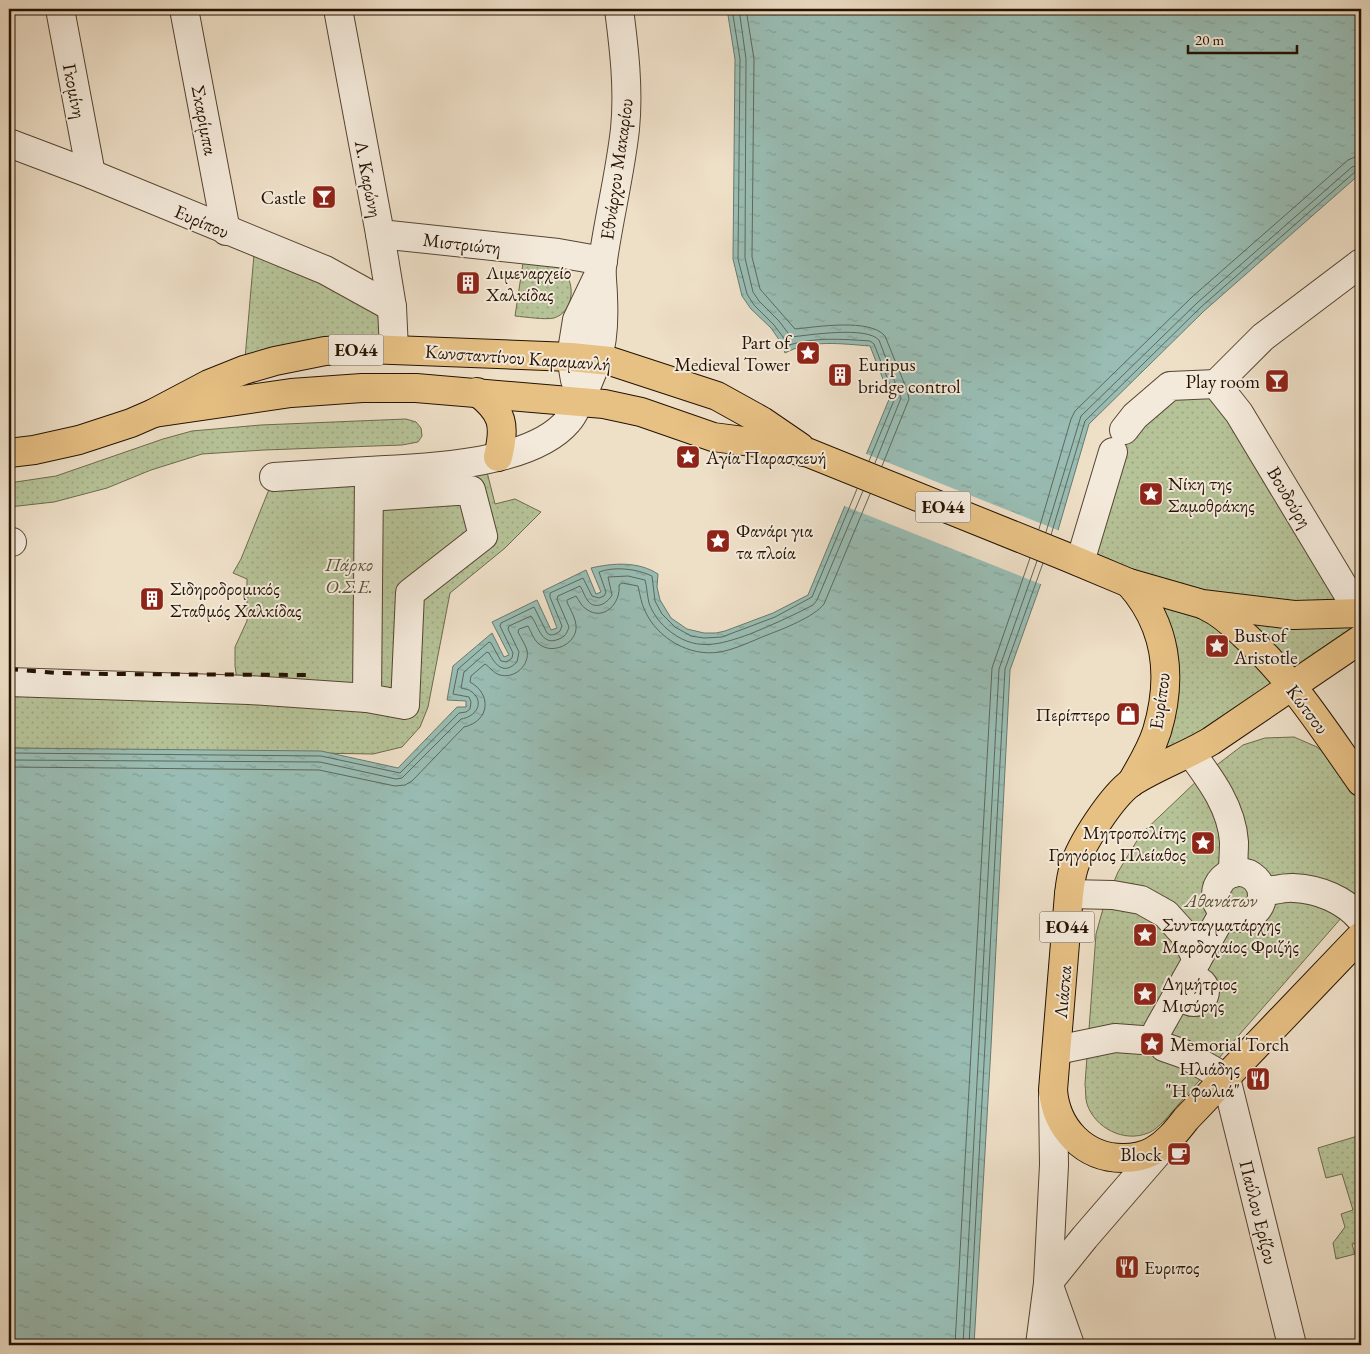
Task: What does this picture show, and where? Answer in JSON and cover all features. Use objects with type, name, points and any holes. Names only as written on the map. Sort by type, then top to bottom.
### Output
[{"type":"main road","name":"Κωνσταντίνου Καραμανλή","points":[[9,453],[34,450],[79,440],[131,423],[210,384],[275,360],[325,352],[368,349],[571,357],[597,359],[624,365],[717,396],[762,421],[814,455]]},
{"type":"main road","name":"Κωνσταντίνου Καραμανλή","points":[[154,413],[257,397],[324,390],[416,388],[579,400],[604,404],[641,412],[713,437],[766,444],[814,455]]},
{"type":"main road","points":[[477,392],[490,402],[498,413],[502,436],[498,457]]},
{"type":"main road","name":"ΕΟ44","points":[[814,455],[1074,559],[1129,583],[1202,604],[1361,622]]},
{"type":"main road","name":"Ευρίπου","points":[[1129,583],[1143,598],[1152,615],[1163,644],[1165,665],[1162,708],[1157,732],[1148,753],[1131,783]]},
{"type":"main road","name":"Κώτσου","points":[[1202,604],[1225,617],[1254,644],[1292,686],[1361,782]]},
{"type":"main road","name":"ΕΟ44","points":[[1292,686],[1361,622]]},
{"type":"main road","name":"Λιάσκα","points":[[1053,1090],[1069,894],[1074,866],[1086,841],[1106,810],[1131,783],[1191,753],[1292,686]]},
{"type":"main road","name":"ΕΟ44","points":[[1053,1090],[1054,1102],[1062,1123],[1076,1140],[1096,1153],[1106,1156],[1130,1158],[1152,1152],[1171,1138],[1361,936]]},
{"type":"street","name":"Γκομίνη","points":[[60,9],[91,174]]},
{"type":"street","name":"Σκαρίμπα","points":[[184,9],[226,231]]},
{"type":"street","name":"Λ. Καρώνη","points":[[338,9],[392,307],[394,350]]},
{"type":"street","name":"Εθνάρχου Μακαρίου","points":[[579,400],[597,359],[604,322],[602,265],[625,129],[624,42],[619,9]]},
{"type":"street","name":"Ευρίπου","points":[[9,143],[91,174],[325,270],[392,307]]},
{"type":"street","name":"Μιστριώτη","points":[[380,234],[558,253],[602,265]]},
{"type":"street","points":[[1074,559],[1118,441],[1135,416],[1170,386],[1216,384],[1264,337],[1361,263]]},
{"type":"street","name":"Εθνάρχου Μακαρίου","points":[[579,400],[571,357],[577,320],[602,265]]},
{"type":"street","name":"Βουδούρη","points":[[1216,384],[1239,413],[1361,622]]},
{"type":"street","points":[[369,484],[428,468],[484,460],[517,452],[559,431],[574,413],[579,400]]},
{"type":"street","points":[[9,682],[249,690],[368,698],[405,706],[410,593],[483,536],[471,490],[274,477]]},
{"type":"street","points":[[368,698],[369,484]]},
{"type":"street","points":[[1191,753],[1213,782],[1227,810],[1234,841],[1232,873]]},
{"type":"street","points":[[1241,872],[1255,878],[1262,892],[1262,900],[1254,913],[1247,917],[1239,918],[1231,917],[1224,912],[1217,901],[1216,894],[1221,881],[1232,873],[1241,872]]},
{"type":"street","points":[[1262,892],[1293,888],[1325,894],[1352,909],[1361,919]]},
{"type":"street","points":[[1069,894],[1113,895],[1141,900],[1166,914],[1185,935],[1197,960]]},
{"type":"street","points":[[1154,1039],[1224,912]]},
{"type":"street","points":[[1057,1050],[1116,1038],[1154,1039],[1226,1078]]},
{"type":"street","name":"Παύλου Ερίζου","points":[[1226,1078],[1292,1345]]},
{"type":"street","name":"Λιάσκα","points":[[1053,1090],[1054,1165],[1048,1284],[1070,1345]]},
{"type":"street","points":[[1040,1345],[1048,1284],[1084,1237],[1171,1138]]},
{"type":"green space","points":[[255,243],[392,307],[394,350],[244,370]]},
{"type":"green space","points":[[523,263],[559,267],[565,272],[571,286],[571,294],[570,302],[561,314],[550,319],[515,316]]},
{"type":"green space","points":[[1216,384],[1361,630],[1131,783],[1157,731],[1152,615],[1080,562],[1113,452],[1170,386]]},
{"type":"green space","points":[[406,419],[416,422],[421,428],[422,436],[418,442],[402,445],[202,454],[151,470],[107,488],[54,502],[9,507],[9,483],[56,476],[163,439],[192,431],[261,425]]},
{"type":"green space","name":"Πάρκο Ο.Σ.Ε.","points":[[484,460],[495,504],[515,499],[541,512],[505,548],[450,593],[428,707],[420,727],[402,747],[373,754],[9,748],[9,687],[239,694],[235,666],[235,647],[247,621],[247,579],[233,573],[241,559],[274,477]]},
{"type":"green space","name":"Αθανάτων","points":[[1294,737],[1317,747],[1338,765],[1361,799],[1361,892],[1356,901],[1161,1124],[1150,1132],[1139,1136],[1120,1135],[1103,1126],[1091,1113],[1086,1102],[1085,1084],[1096,934],[1104,905],[1118,872],[1141,834],[1201,777],[1243,745],[1265,738]]},
{"type":"green space","points":[[1361,1135],[1361,1243],[1352,1244],[1355,1254],[1336,1259],[1333,1243],[1345,1227],[1341,1214],[1353,1210],[1342,1174],[1326,1178],[1318,1148]]},
{"type":"water","points":[[727,9],[1361,9],[1361,173],[1204,311],[1089,424],[1049,561],[1010,670],[974,1345],[9,1345],[9,748],[321,751],[398,768],[457,707],[466,707],[466,701],[447,700],[453,666],[492,633],[504,657],[509,655],[492,622],[537,600],[551,630],[557,628],[543,591],[586,570],[596,594],[601,592],[591,568],[625,564],[642,567],[658,574],[657,587],[660,600],[671,618],[687,629],[704,633],[725,631],[773,613],[808,595],[890,397],[870,346],[827,343],[805,346],[785,353],[782,344],[771,328],[751,309],[742,296],[733,259],[735,59]]},
{"type":"pier","points":[[864,453],[1060,531],[1043,585],[842,505]]},
{"type":"railway","points":[[9,669],[57,673],[106,674],[312,675]]},
{"type":"place","name":"Castle","points":[[324,197]]},
{"type":"place","name":"Λιμεναρχείο Χαλκίδας","points":[[468,283]]},
{"type":"place","name":"Part of Medieval Tower","points":[[808,353]]},
{"type":"place","name":"Euripus bridge control","points":[[840,375]]},
{"type":"place","name":"Play room","points":[[1277,381]]},
{"type":"place","name":"Αγία Παρασκευή","points":[[688,457]]},
{"type":"place","name":"Νίκη της Σαμοθράκης","points":[[1151,494]]},
{"type":"place","name":"Φανάρι για τα πλοία","points":[[718,541]]},
{"type":"place","name":"Σιδηροδρομικός Σταθμός Χαλκίδας","points":[[152,599]]},
{"type":"place","name":"Bust of Aristotle","points":[[1217,646]]},
{"type":"place","name":"Περίπτερο","points":[[1128,714]]},
{"type":"place","name":"Μητροπολίτης Γρηγόριος Πλείαθος","points":[[1203,843]]},
{"type":"place","name":"Συνταγματάρχης Μαρδοχαίος Φριζής","points":[[1145,935]]},
{"type":"place","name":"Δημήτριος Μισύρης","points":[[1145,994]]},
{"type":"place","name":"Memorial Torch","points":[[1152,1044]]},
{"type":"place","name":"Ηλιάδης \"Η φωλιά\"","points":[[1258,1079]]},
{"type":"place","name":"Block","points":[[1179,1154]]},
{"type":"place","name":"Ευριπος","points":[[1127,1267]]}]
